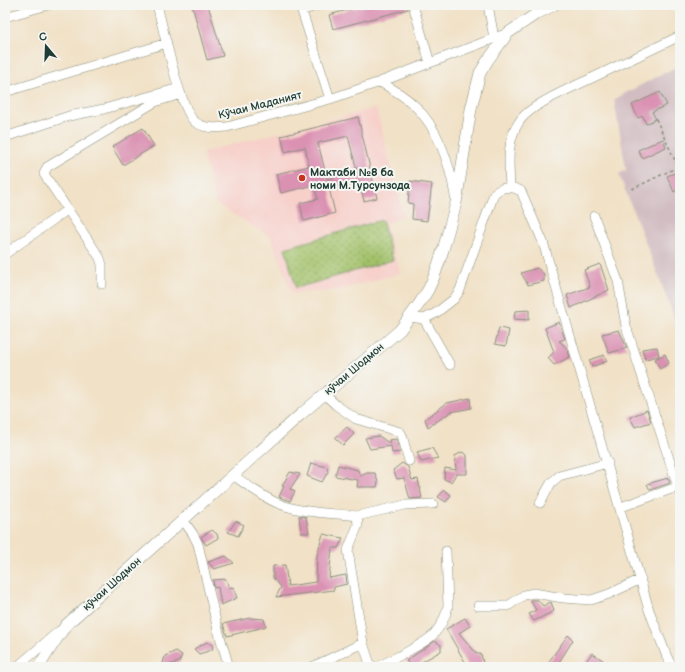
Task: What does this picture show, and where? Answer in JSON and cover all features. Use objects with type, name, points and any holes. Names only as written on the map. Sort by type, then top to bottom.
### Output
[{"type":"main road","name":"кӯчаи Шодмон","points":[[39,667],[66,625],[324,394],[400,330],[425,295],[434,277],[456,203],[471,109],[480,73],[508,33],[536,14],[554,5]]},
{"type":"street","points":[[5,17],[48,5]]},
{"type":"street","name":"Кӯчаи Маданият","points":[[157,5],[180,91],[187,111],[193,120],[202,126],[214,128],[227,127],[330,99],[430,64],[508,33]]},
{"type":"street","points":[[320,5],[301,8],[330,99]]},
{"type":"street","points":[[413,5],[430,64]]},
{"type":"street","points":[[488,5],[494,38]]},
{"type":"street","points":[[510,187],[509,152],[514,132],[522,116],[550,98],[680,36]]},
{"type":"street","points":[[5,92],[167,43]]},
{"type":"street","points":[[380,82],[409,100],[430,126],[445,156],[452,177],[456,203]]},
{"type":"street","points":[[5,137],[69,116],[180,91]]},
{"type":"street","points":[[102,284],[102,265],[100,258],[44,174],[47,167],[156,102],[180,91]]},
{"type":"street","points":[[410,317],[424,319],[436,313],[454,299],[460,290],[494,194],[499,189],[510,187],[519,189],[523,193],[543,242],[621,507],[649,610],[672,667]]},
{"type":"street","points":[[5,254],[67,210]]},
{"type":"street","points":[[594,216],[618,281],[626,326],[679,489],[621,507]]},
{"type":"street","points":[[424,319],[450,365]]},
{"type":"street","points":[[324,394],[336,406],[356,419],[400,432],[409,461]]},
{"type":"street","points":[[540,503],[551,483],[559,476],[608,463]]},
{"type":"street","points":[[233,475],[267,498],[279,504],[299,509],[357,516],[405,505],[433,504]]},
{"type":"street","points":[[357,516],[358,525],[348,550],[362,643],[371,667]]},
{"type":"street","points":[[183,520],[198,544],[218,630],[229,667]]},
{"type":"street","points":[[378,667],[434,634],[446,615],[448,606],[446,551]]},
{"type":"street","points":[[478,606],[508,606],[524,595],[534,593],[563,598],[591,600],[609,594],[641,579]]},
{"type":"street","points":[[17,667],[66,625]]},
{"type":"street","points":[[312,667],[362,643]]},
{"type":"path","points":[[632,189],[679,166],[656,119]]},
{"type":"shaded area","points":[[680,65],[680,332],[619,174],[626,170],[614,99]]},
{"type":"shaded area","name":"Мактаби №8 ба номи М.Турсунзода","points":[[376,108],[404,216],[385,223],[401,273],[340,290],[292,294],[271,237],[216,204],[202,152]]},
{"type":"green space","points":[[382,220],[393,260],[296,288],[285,248]]},
{"type":"building","points":[[192,5],[208,5],[223,56],[207,60]]},
{"type":"building","points":[[366,5],[407,5],[408,9],[333,29],[329,15]]},
{"type":"building","points":[[660,92],[667,105],[652,112],[656,119],[646,124],[643,116],[638,118],[632,105]]},
{"type":"building","points":[[358,117],[377,198],[364,201],[359,181],[329,188],[335,213],[304,221],[300,203],[318,199],[314,185],[281,193],[276,174],[309,166],[305,147],[285,152],[281,136]],"holes":[[[348,136],[357,171],[327,179],[318,143]]]},
{"type":"building","points":[[143,128],[154,146],[123,165],[112,147]]},
{"type":"building","points":[[663,139],[666,147],[642,158],[638,150]]},
{"type":"building","points":[[680,171],[680,189],[674,192],[667,176]]},
{"type":"building","points":[[410,181],[432,184],[427,221],[412,219],[413,204],[408,203]]},
{"type":"building","points":[[600,264],[609,290],[571,308],[567,295],[590,287],[584,270]]},
{"type":"building","points":[[537,268],[544,274],[544,281],[528,285],[521,273]]},
{"type":"building","points":[[529,310],[529,320],[514,319],[515,311]]},
{"type":"building","points":[[559,322],[565,339],[559,341],[567,348],[570,357],[554,365],[548,358],[554,352],[545,328]]},
{"type":"building","points":[[499,328],[509,330],[506,346],[495,344]]},
{"type":"building","points":[[619,330],[627,348],[609,353],[602,334]]},
{"type":"building","points":[[657,347],[659,356],[645,359],[642,349]]},
{"type":"building","points":[[665,354],[669,363],[660,369],[655,359]]},
{"type":"building","points":[[604,355],[607,361],[592,367],[589,360]]},
{"type":"building","points":[[470,398],[471,408],[451,412],[428,427],[425,419],[447,403]]},
{"type":"building","points":[[647,410],[651,422],[635,427],[630,417]]},
{"type":"building","points":[[347,427],[354,434],[343,445],[335,438]]},
{"type":"building","points":[[379,436],[390,444],[389,440],[397,439],[400,452],[392,453],[391,446],[370,449],[365,438]]},
{"type":"building","points":[[432,448],[438,458],[421,462],[417,452]]},
{"type":"building","points":[[462,452],[467,455],[467,474],[456,474],[451,482],[444,479],[445,468],[456,470],[455,456]]},
{"type":"building","points":[[311,463],[327,467],[328,472],[322,482],[307,476]]},
{"type":"building","points":[[402,463],[408,467],[412,480],[418,479],[422,498],[410,499],[404,478],[397,479],[393,470]]},
{"type":"building","points":[[338,465],[358,470],[360,476],[367,473],[375,473],[378,482],[377,487],[357,487],[358,480],[335,476]]},
{"type":"building","points":[[290,472],[300,474],[290,489],[295,491],[290,501],[279,497],[284,486],[282,486]]},
{"type":"building","points":[[668,478],[670,483],[650,490],[647,484]]},
{"type":"building","points":[[444,490],[451,495],[446,502],[438,497]]},
{"type":"building","points":[[299,516],[306,517],[309,533],[301,533]]},
{"type":"building","points":[[236,521],[244,525],[238,536],[228,532]]},
{"type":"building","points":[[212,530],[217,534],[218,538],[206,545],[201,537]]},
{"type":"building","points":[[323,534],[343,538],[338,548],[332,548],[329,578],[346,575],[347,584],[334,587],[334,590],[276,597],[281,587],[273,578],[273,566],[285,565],[288,586],[316,582],[317,555]]},
{"type":"building","points":[[226,556],[234,563],[214,569],[208,562]]},
{"type":"building","points":[[226,579],[229,588],[233,587],[237,598],[221,605],[218,587],[214,588],[213,580]]},
{"type":"building","points":[[530,600],[538,600],[543,606],[551,602],[554,611],[534,621],[529,614],[536,610]]},
{"type":"building","points":[[250,618],[264,619],[266,626],[227,636],[223,624]]},
{"type":"building","points":[[465,618],[470,626],[459,633],[477,654],[481,654],[484,667],[468,667],[446,629]]},
{"type":"building","points":[[568,635],[573,640],[556,667],[545,667]]},
{"type":"building","points":[[435,641],[441,645],[441,651],[413,667],[406,661]]},
{"type":"building","points":[[207,642],[213,645],[212,650],[199,654],[194,649]]},
{"type":"building","points":[[176,651],[182,655],[179,662],[162,667],[165,656]]},
{"type":"building","points":[[592,653],[604,661],[599,667],[582,667]]},
{"type":"place","name":"Мактаби №8 ба номи М.Турсунзода","points":[[302,178]]}]
